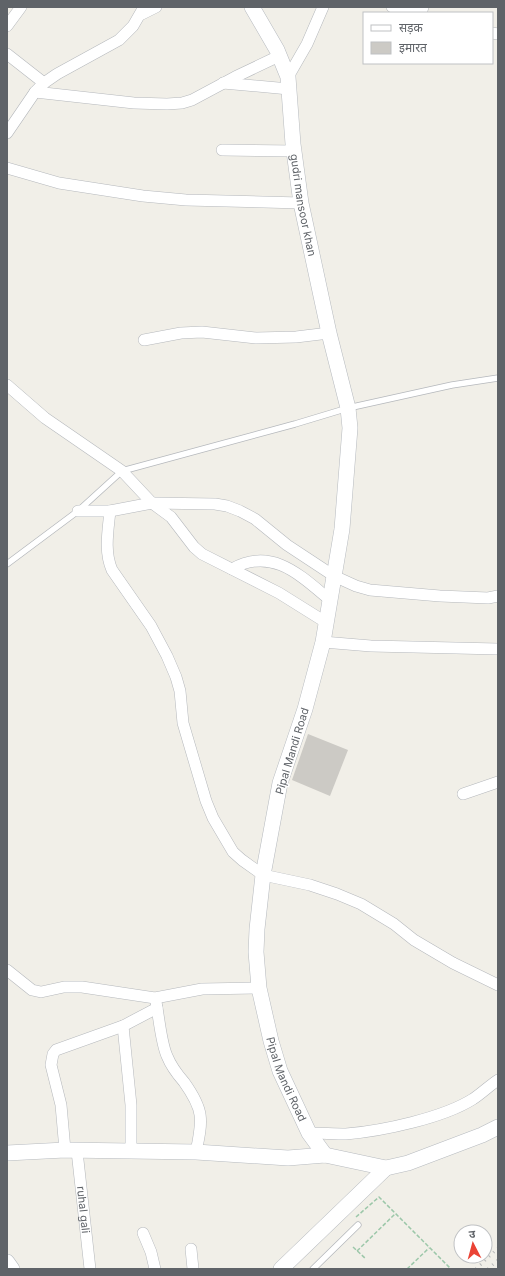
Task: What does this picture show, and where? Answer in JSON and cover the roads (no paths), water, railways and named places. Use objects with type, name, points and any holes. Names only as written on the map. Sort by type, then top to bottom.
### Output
[{"type":"street","points":[[7,26],[21,7]]},
{"type":"street","points":[[7,133],[35,92],[44,83],[57,74],[119,40],[128,32],[143,10],[156,7]]},
{"type":"street","name":"gudri mansoor khan","points":[[252,7],[279,56],[288,83],[294,151],[301,203],[329,333],[348,408]]},
{"type":"street","points":[[223,83],[288,83],[323,7]]},
{"type":"street","points":[[392,7],[411,12]]},
{"type":"street","points":[[7,54],[44,83]]},
{"type":"street","points":[[35,92],[134,102],[167,104],[182,103],[192,100],[279,56]]},
{"type":"street","points":[[222,150],[294,151]]},
{"type":"street","points":[[7,168],[59,183],[143,196],[186,200],[301,203]]},
{"type":"street","points":[[144,340],[202,332],[256,338],[296,337],[329,333]]},
{"type":"street","points":[[7,386],[45,418],[122,471],[152,503],[171,517],[194,547],[202,554],[279,593],[327,623]]},
{"type":"street","name":"Pipal Mandi Road","points":[[325,1155],[309,1133],[280,1071],[271,1041],[259,988],[256,952],[263,875],[280,783],[305,709],[327,623],[342,529],[350,428],[348,408]]},
{"type":"street","points":[[78,511],[110,511],[152,503],[215,504],[227,506],[255,519],[287,545],[334,576],[356,586],[370,590],[440,596],[488,598],[498,596]]},
{"type":"street","points":[[110,511],[107,553],[108,561],[112,570],[151,626],[176,677],[180,691],[183,723],[206,801],[213,818],[233,852],[263,875],[310,886],[337,894],[361,904],[394,924],[414,940],[452,963],[498,985]]},
{"type":"street","points":[[232,569],[245,562],[273,562],[295,572],[330,600]]},
{"type":"street","points":[[323,642],[371,646],[498,649]]},
{"type":"street","points":[[463,794],[498,782]]},
{"type":"street","points":[[7,970],[32,990],[40,992],[82,987],[156,1003]]},
{"type":"street","points":[[131,1151],[131,1105],[123,1026],[156,1003],[202,989],[259,988]]},
{"type":"street","points":[[156,1003],[166,1054],[171,1066],[197,1101],[201,1113],[200,1133],[196,1152]]},
{"type":"street","name":"ruhal gali","points":[[90,1269],[71,1151],[51,1065],[52,1054],[56,1050],[123,1026]]},
{"type":"street","points":[[309,1133],[360,1133],[415,1122],[465,1103],[498,1080]]},
{"type":"street","points":[[7,1153],[71,1151],[196,1152],[288,1158],[325,1155],[386,1168],[408,1163],[482,1135],[498,1127]]},
{"type":"street","points":[[280,1269],[386,1168]]},
{"type":"street","points":[[143,1233],[151,1252],[155,1269]]},
{"type":"street","points":[[191,1249],[193,1269]]},
{"type":"street","points":[[7,1262],[12,1269]]},
{"type":"lane","points":[[7,564],[78,511],[122,471],[348,408],[452,385],[498,378]]},
{"type":"lane","points":[[313,1269],[358,1225]]},
{"type":"railway","points":[[476,1269],[498,1248]]},
{"type":"railway","points":[[488,1269],[498,1260]]}]
